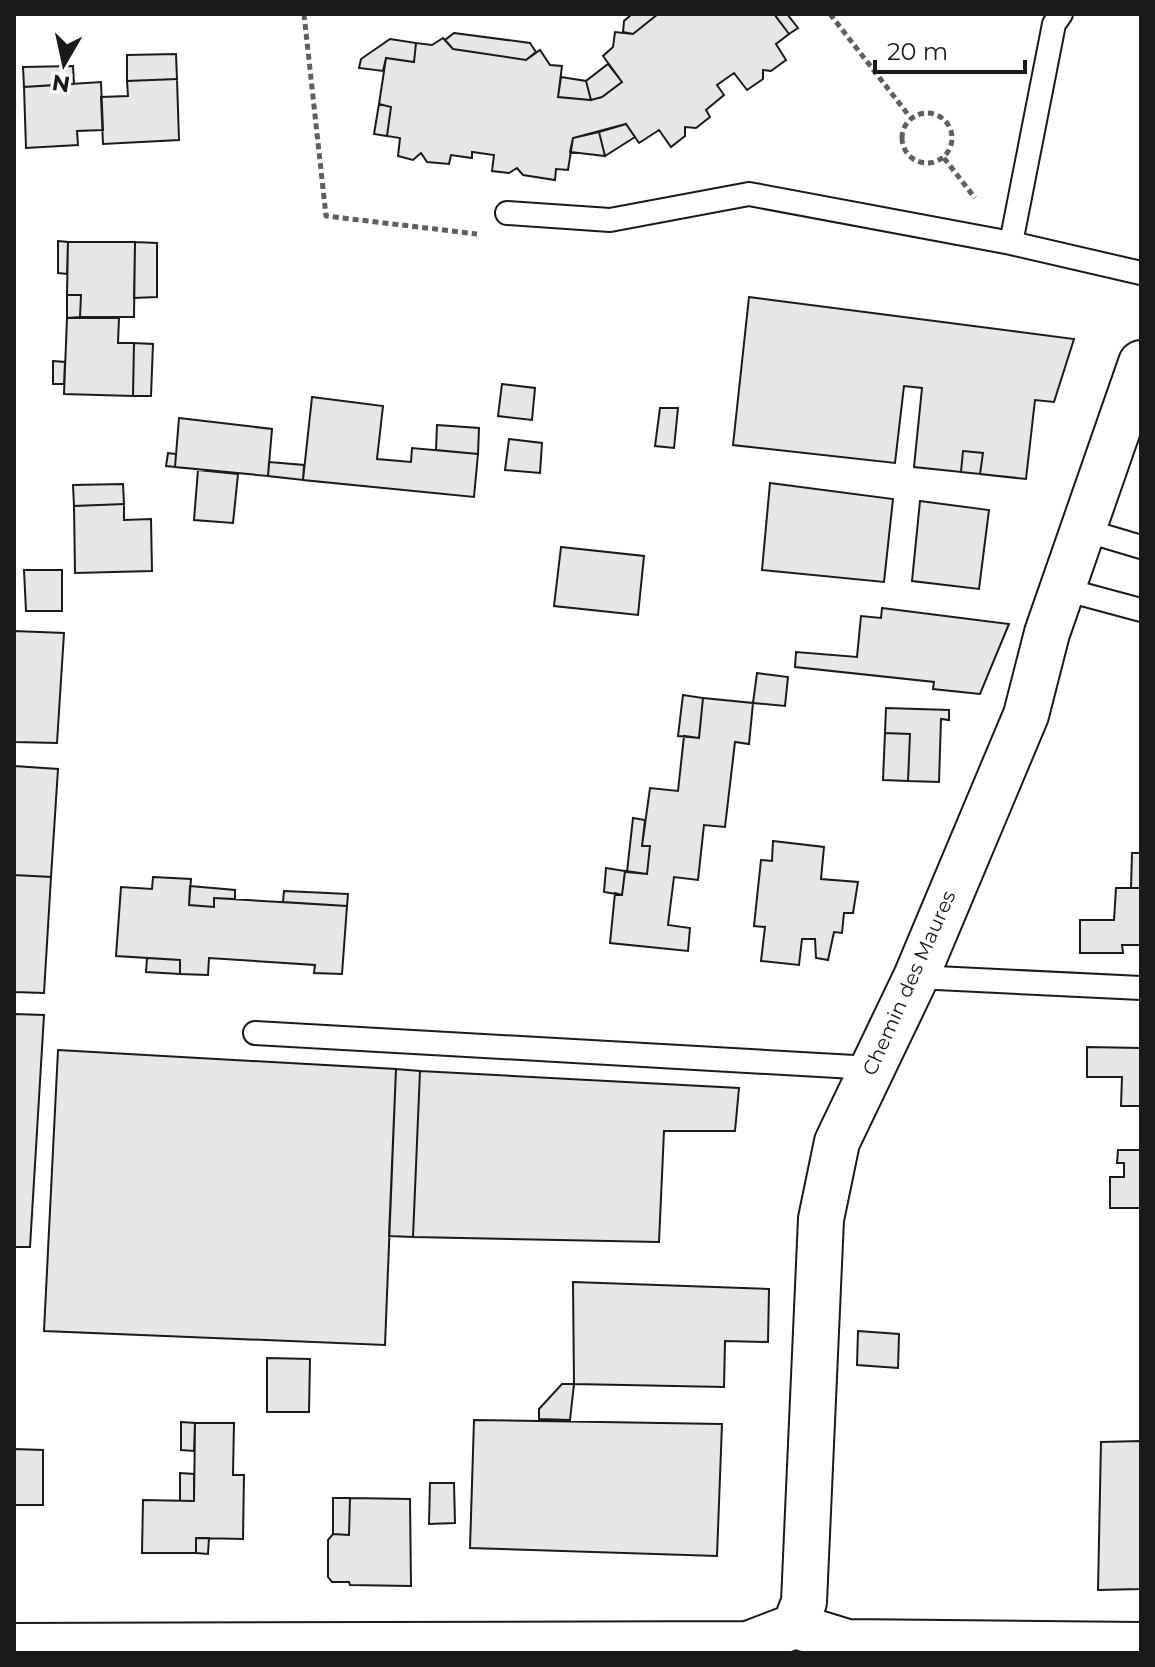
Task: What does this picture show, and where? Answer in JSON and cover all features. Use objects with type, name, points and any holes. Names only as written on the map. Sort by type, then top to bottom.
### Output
[{"type":"street","name":"Chemin des Maures","points":[[795,1626],[804,1602],[821,1219],[837,1142],[916,977],[1026,715],[1047,633],[1141,363]]},
{"type":"street","points":[[14,1646],[748,1644],[795,1626],[847,1642],[1141,1645]]},
{"type":"lane","points":[[1011,243],[1054,24],[1061,14]]},
{"type":"lane","points":[[507,213],[610,220],[749,194],[1011,243],[1141,273]]},
{"type":"lane","points":[[1084,530],[1141,547]]},
{"type":"lane","points":[[1063,589],[1141,610]]},
{"type":"lane","points":[[916,977],[1141,988]]},
{"type":"lane","points":[[255,1033],[872,1068]]},
{"type":"path","points":[[304,14],[326,216],[476,235],[507,213]]},
{"type":"path","points":[[830,14],[910,117]]},
{"type":"path","points":[[930,111],[948,122],[953,139],[944,158],[925,164],[906,154],[900,135],[910,117],[930,111]]},
{"type":"building","points":[[632,14],[658,14],[633,34],[623,32],[624,21]]},
{"type":"building","points":[[658,14],[774,14],[789,34],[776,44],[786,60],[771,71],[763,70],[763,79],[747,90],[734,73],[717,85],[724,95],[706,110],[710,117],[696,128],[685,127],[685,136],[671,147],[659,130],[639,143],[626,124],[573,138],[568,170],[556,169],[555,180],[523,175],[517,168],[509,173],[492,171],[494,155],[472,152],[472,158],[451,155],[449,164],[427,162],[421,153],[413,160],[398,156],[400,138],[387,136],[391,107],[379,104],[386,58],[414,62],[416,43],[432,45],[443,38],[453,49],[526,60],[540,50],[550,65],[562,66],[558,97],[591,100],[602,97],[622,82],[603,56],[613,47],[615,32],[633,34]]},
{"type":"building","points":[[774,14],[787,14],[798,28],[789,34]]},
{"type":"building","points":[[454,33],[530,43],[536,52],[526,60],[453,49],[445,40]]},
{"type":"building","points":[[390,39],[416,43],[414,62],[386,58],[383,71],[359,68],[361,59]]},
{"type":"building","points":[[176,54],[177,79],[127,81],[127,55]]},
{"type":"building","points":[[608,64],[622,82],[602,97],[591,100],[586,81]]},
{"type":"building","points":[[73,66],[74,84],[24,87],[23,67]]},
{"type":"building","points":[[561,77],[586,81],[591,100],[558,97]]},
{"type":"building","points":[[177,79],[179,140],[103,144],[101,97],[128,96],[127,81]]},
{"type":"building","points":[[101,82],[103,130],[77,131],[78,145],[26,148],[24,87]]},
{"type":"building","points":[[379,104],[391,107],[387,136],[374,134]]},
{"type":"building","points":[[626,124],[635,137],[605,156],[599,132]]},
{"type":"building","points":[[599,132],[605,156],[570,152],[573,138]]},
{"type":"building","points":[[58,241],[68,242],[67,274],[58,273]]},
{"type":"building","points":[[68,242],[135,242],[134,317],[80,317],[81,295],[67,295]]},
{"type":"building","points":[[135,242],[157,243],[157,297],[134,298]]},
{"type":"building","points":[[67,295],[81,295],[80,317],[67,318]]},
{"type":"building","points":[[749,297],[1074,339],[1054,402],[1035,400],[1026,479],[980,474],[983,453],[963,451],[961,472],[914,467],[922,388],[904,386],[895,463],[733,445]]},
{"type":"building","points":[[67,318],[119,318],[118,343],[134,343],[133,396],[64,394]]},
{"type":"building","points":[[134,343],[153,344],[151,396],[133,396]]},
{"type":"building","points":[[53,361],[65,362],[64,384],[53,384]]},
{"type":"building","points":[[502,384],[535,388],[532,420],[498,416]]},
{"type":"building","points":[[312,397],[383,406],[377,459],[411,462],[412,448],[478,454],[474,497],[303,480]]},
{"type":"building","points":[[660,408],[678,408],[674,448],[655,446]]},
{"type":"building","points":[[179,418],[272,429],[268,476],[175,467]]},
{"type":"building","points":[[437,425],[479,428],[478,454],[436,450]]},
{"type":"building","points":[[509,439],[542,443],[540,473],[505,470]]},
{"type":"building","points":[[963,451],[983,453],[980,474],[961,472]]},
{"type":"building","points":[[168,453],[176,454],[175,467],[166,466]]},
{"type":"building","points":[[269,462],[304,465],[303,480],[268,476]]},
{"type":"building","points":[[198,470],[238,474],[233,523],[194,520]]},
{"type":"building","points":[[770,483],[893,499],[884,582],[762,570]]},
{"type":"building","points":[[123,484],[124,504],[74,506],[73,485]]},
{"type":"building","points":[[920,501],[989,510],[979,589],[912,581]]},
{"type":"building","points":[[124,504],[124,520],[151,519],[152,571],[75,573],[74,506]]},
{"type":"building","points":[[561,547],[644,556],[638,615],[554,606]]},
{"type":"building","points":[[24,570],[62,570],[62,611],[26,611]]},
{"type":"building","points":[[882,608],[1009,624],[980,694],[933,689],[934,682],[795,667],[796,652],[857,657],[861,616],[881,618]]},
{"type":"building","points":[[14,631],[64,633],[57,743],[14,742]]},
{"type":"building","points":[[757,673],[788,677],[785,706],[753,703]]},
{"type":"building","points":[[683,695],[703,698],[699,738],[678,736]]},
{"type":"building","points":[[703,698],[753,703],[749,744],[735,742],[725,827],[704,825],[698,880],[674,877],[668,925],[690,928],[688,951],[610,943],[615,893],[622,895],[625,871],[647,874],[650,846],[642,846],[650,788],[678,791],[684,736],[699,738]]},
{"type":"building","points":[[886,708],[949,710],[949,720],[941,719],[939,782],[908,781],[910,734],[885,733]]},
{"type":"building","points":[[885,733],[910,734],[908,781],[883,780]]},
{"type":"building","points":[[14,766],[58,769],[51,877],[14,875]]},
{"type":"building","points":[[633,818],[645,820],[642,846],[650,846],[647,874],[627,872]]},
{"type":"building","points":[[773,841],[824,847],[821,879],[858,882],[853,913],[844,913],[842,933],[834,932],[828,960],[816,958],[815,939],[802,939],[799,965],[761,961],[765,927],[754,926],[761,860],[772,861]]},
{"type":"building","points":[[1132,853],[1141,853],[1141,888],[1131,888]]},
{"type":"building","points":[[606,868],[625,871],[622,895],[604,892]]},
{"type":"building","points":[[14,875],[51,877],[44,993],[14,992]]},
{"type":"building","points":[[153,877],[191,879],[189,905],[214,907],[214,898],[347,906],[342,974],[314,973],[315,965],[209,958],[208,975],[180,974],[180,960],[116,956],[121,887],[152,889]]},
{"type":"building","points":[[190,886],[235,890],[235,899],[214,898],[214,907],[189,905]]},
{"type":"building","points":[[1116,888],[1141,888],[1141,945],[1122,945],[1123,953],[1080,953],[1080,920],[1114,920]]},
{"type":"building","points":[[284,891],[348,894],[347,906],[283,902]]},
{"type":"building","points":[[147,958],[180,960],[180,974],[146,972]]},
{"type":"building","points":[[14,1014],[44,1015],[30,1247],[14,1247]]},
{"type":"building","points":[[1087,1047],[1141,1048],[1141,1106],[1121,1106],[1122,1077],[1087,1077]]},
{"type":"building","points":[[58,1050],[396,1069],[385,1345],[44,1331]]},
{"type":"building","points":[[396,1069],[420,1071],[413,1237],[389,1236]]},
{"type":"building","points":[[420,1071],[739,1088],[735,1131],[664,1131],[659,1242],[413,1237]]},
{"type":"building","points":[[1118,1150],[1141,1150],[1141,1208],[1110,1208],[1110,1177],[1124,1177],[1124,1163],[1117,1163]]},
{"type":"building","points":[[573,1282],[769,1289],[768,1342],[725,1341],[724,1387],[574,1384]]},
{"type":"building","points":[[858,1331],[899,1334],[898,1368],[857,1365]]},
{"type":"building","points":[[267,1358],[310,1359],[309,1412],[267,1412]]},
{"type":"building","points":[[562,1384],[574,1384],[570,1420],[539,1419],[539,1409]]},
{"type":"building","points":[[474,1420],[722,1424],[717,1556],[470,1548]]},
{"type":"building","points":[[181,1422],[195,1423],[194,1451],[181,1450]]},
{"type":"building","points":[[195,1423],[234,1423],[233,1475],[244,1475],[243,1539],[196,1538],[196,1553],[142,1553],[143,1500],[194,1501]]},
{"type":"building","points":[[1141,1441],[1141,1589],[1098,1590],[1101,1442]]},
{"type":"building","points":[[14,1449],[43,1450],[43,1505],[14,1505]]},
{"type":"building","points":[[180,1473],[194,1474],[194,1501],[180,1501]]},
{"type":"building","points":[[430,1483],[454,1483],[455,1523],[429,1524]]},
{"type":"building","points":[[333,1498],[350,1498],[349,1535],[333,1534]]},
{"type":"building","points":[[350,1498],[410,1499],[411,1586],[350,1585],[349,1582],[332,1582],[328,1577],[328,1540],[333,1534],[349,1535]]},
{"type":"building","points":[[196,1538],[209,1538],[208,1554],[196,1553]]}]
